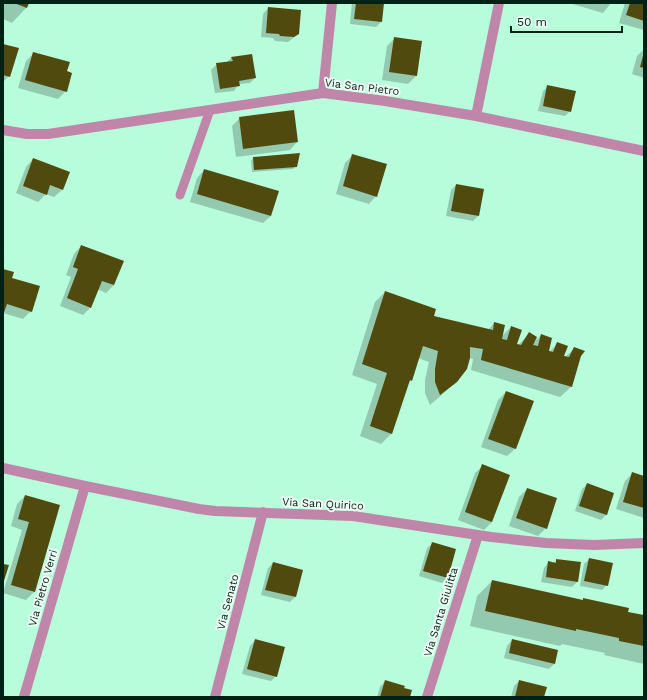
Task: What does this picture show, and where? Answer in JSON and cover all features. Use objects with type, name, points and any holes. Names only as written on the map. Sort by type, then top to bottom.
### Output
[{"type":"street","points":[[323,93],[332,3]]},
{"type":"street","points":[[476,116],[499,3]]},
{"type":"street","name":"Via San Pietro","points":[[3,131],[27,134],[48,134],[323,93],[385,101],[476,116],[644,151]]},
{"type":"street","name":"Via San Quirico","points":[[3,468],[198,510],[353,516],[478,535],[546,543],[594,545],[644,544]]},
{"type":"street","name":"Via Pietro Verri","points":[[24,697],[85,486]]},
{"type":"street","name":"Via Senato","points":[[215,697],[263,512]]},
{"type":"street","name":"Via Santa Giulitta","points":[[427,697],[478,535]]},
{"type":"lane","points":[[180,195],[210,110]]},
{"type":"building","points":[[14,3],[29,3],[27,8]]},
{"type":"building","points":[[356,3],[384,3],[382,22],[354,19]]},
{"type":"building","points":[[630,3],[644,3],[644,21],[626,15]]},
{"type":"building","points":[[268,7],[301,10],[299,34],[294,37],[266,33]]},
{"type":"building","points":[[394,37],[422,41],[417,76],[389,72]]},
{"type":"building","points":[[3,44],[19,48],[10,77],[3,75]]},
{"type":"building","points":[[33,52],[70,62],[67,71],[72,73],[67,92],[25,80]]},
{"type":"building","points":[[644,52],[644,68],[640,67]]},
{"type":"building","points":[[252,54],[256,78],[239,81],[240,86],[220,89],[216,63],[233,61],[231,57]]},
{"type":"building","points":[[547,85],[576,91],[571,112],[543,106]]},
{"type":"building","points":[[294,110],[298,142],[243,149],[239,117]]},
{"type":"building","points":[[300,153],[297,167],[254,170],[253,157]]},
{"type":"building","points":[[352,154],[387,164],[377,197],[343,186]]},
{"type":"building","points":[[33,158],[70,172],[63,190],[50,185],[47,195],[23,186]]},
{"type":"building","points":[[204,169],[279,191],[271,216],[197,194]]},
{"type":"building","points":[[456,184],[484,189],[479,216],[451,211]]},
{"type":"building","points":[[81,245],[124,261],[114,285],[102,281],[91,308],[67,298],[78,269],[73,267]]},
{"type":"building","points":[[3,269],[14,272],[12,278],[40,286],[32,312],[7,304],[3,315]]},
{"type":"building","points":[[385,291],[436,309],[434,316],[493,330],[494,322],[505,325],[502,339],[507,340],[511,326],[522,330],[517,344],[521,345],[529,332],[537,337],[533,345],[538,346],[541,334],[552,338],[549,351],[553,352],[557,342],[568,346],[564,356],[569,357],[574,347],[585,351],[581,356],[572,387],[481,360],[483,349],[470,347],[470,358],[467,369],[457,382],[440,395],[435,382],[435,369],[438,351],[423,346],[412,381],[410,380],[392,434],[370,426],[387,373],[362,364]]},
{"type":"building","points":[[506,391],[534,401],[516,449],[488,439]]},
{"type":"building","points":[[482,464],[510,475],[492,522],[465,512]]},
{"type":"building","points":[[632,472],[644,476],[644,508],[623,502]]},
{"type":"building","points":[[587,483],[614,493],[607,515],[579,506]]},
{"type":"building","points":[[527,488],[557,498],[547,529],[516,518]]},
{"type":"building","points":[[25,495],[60,505],[35,592],[11,585],[29,522],[18,519]]},
{"type":"building","points":[[432,542],[456,549],[448,578],[423,571]]},
{"type":"building","points":[[589,558],[613,563],[608,586],[584,581]]},
{"type":"building","points":[[556,559],[581,562],[578,582],[546,577],[548,561],[556,563]]},
{"type":"building","points":[[273,562],[303,570],[296,597],[265,590]]},
{"type":"building","points":[[3,564],[9,565],[3,584]]},
{"type":"building","points":[[492,580],[583,600],[583,598],[629,608],[628,612],[644,615],[644,646],[619,641],[619,638],[576,629],[576,631],[485,611]]},
{"type":"building","points":[[255,639],[285,647],[277,677],[247,669]]},
{"type":"building","points":[[512,639],[558,650],[555,664],[509,653]]},
{"type":"building","points":[[385,680],[405,686],[404,688],[412,690],[410,697],[380,697]]},
{"type":"building","points":[[519,680],[547,687],[544,697],[515,697]]}]
